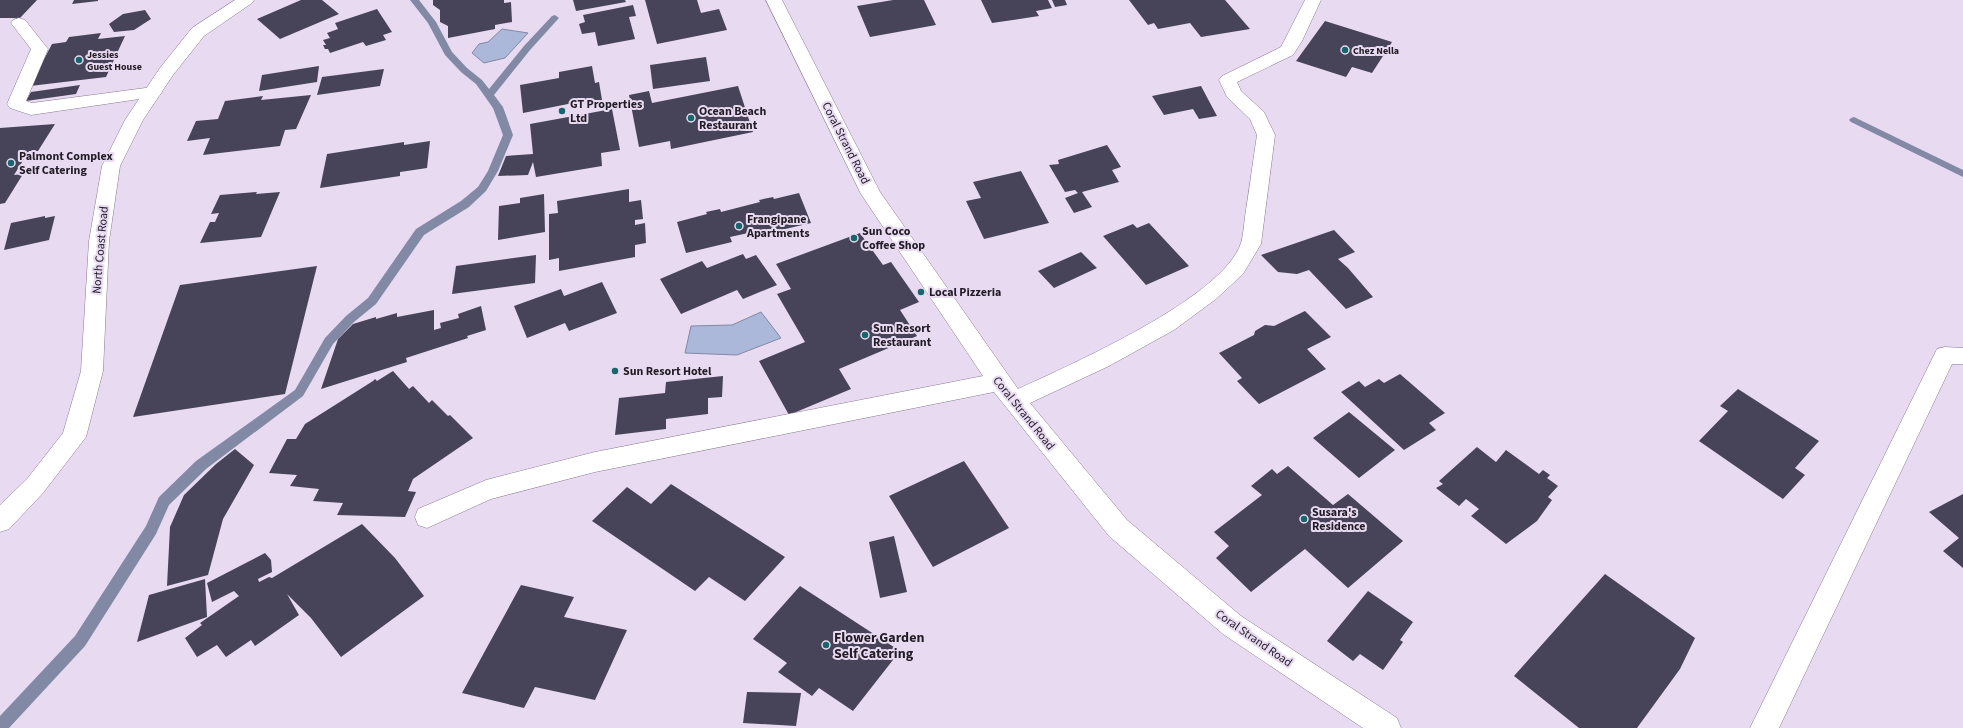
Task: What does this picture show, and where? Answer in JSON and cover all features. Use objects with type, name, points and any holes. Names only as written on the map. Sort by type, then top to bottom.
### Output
[{"type":"street","name":"North Coast Road","points":[[0,521],[35,486],[74,437],[92,371],[99,241],[111,166],[134,120],[152,92],[198,32],[246,0]]},
{"type":"street","name":"Coral Strand Road","points":[[774,0],[871,194],[999,382],[1118,528],[1232,625],[1387,728]]},
{"type":"street","points":[[1013,400],[1101,360],[1166,324],[1209,294],[1236,269],[1251,244],[1266,135],[1258,116],[1233,93],[1228,80],[1286,51],[1294,41],[1313,0]]},
{"type":"street","points":[[19,24],[40,49],[16,104],[30,109],[152,92]]},
{"type":"street","points":[[1764,728],[1944,355],[1963,356]]},
{"type":"street","points":[[427,518],[486,490],[596,462],[999,382]]},
{"type":"water","points":[[502,29],[528,33],[505,58],[484,63],[472,53],[479,44],[488,42]]},
{"type":"water","points":[[761,312],[781,338],[737,355],[685,353],[691,326],[732,325]]},
{"type":"building","points":[[0,0],[37,0],[20,18],[0,18]]},
{"type":"building","points":[[74,0],[98,0],[98,1],[72,4]]},
{"type":"building","points":[[301,0],[322,0],[339,14],[280,39],[257,19]]},
{"type":"building","points":[[433,0],[504,0],[504,3],[511,2],[512,22],[495,25],[495,29],[448,38],[448,26],[440,22],[440,10],[433,5]]},
{"type":"building","points":[[573,0],[625,0],[626,2],[576,11]]},
{"type":"building","points":[[645,0],[697,0],[701,13],[719,9],[727,30],[657,44]]},
{"type":"building","points":[[893,0],[924,0],[936,25],[870,37],[857,6]]},
{"type":"building","points":[[981,0],[1048,0],[1052,8],[1036,11],[1039,16],[992,23]]},
{"type":"building","points":[[1052,0],[1065,0],[1067,5],[1055,7]]},
{"type":"building","points":[[1129,0],[1225,0],[1250,29],[1201,37],[1190,23],[1158,29],[1154,23],[1148,25]]},
{"type":"building","points":[[633,5],[636,16],[629,17],[635,39],[598,46],[595,32],[582,34],[579,24],[585,22],[583,15]]},
{"type":"building","points":[[377,9],[392,32],[383,35],[386,40],[366,46],[363,42],[330,53],[328,49],[325,49],[323,45],[326,45],[323,40],[330,38],[327,33],[338,29],[335,23]]},
{"type":"building","points":[[145,10],[151,19],[134,30],[114,32],[109,24],[123,14]]},
{"type":"building","name":"Chez Nella","points":[[1325,21],[1392,42],[1372,73],[1352,67],[1346,77],[1296,61]]},
{"type":"building","name":"Jessies Guest House","points":[[101,33],[98,39],[125,36],[106,77],[30,86],[52,44],[66,42],[69,37]]},
{"type":"building","points":[[706,57],[710,81],[653,89],[650,65]]},
{"type":"building","points":[[319,66],[317,82],[259,91],[262,75]]},
{"type":"building","points":[[592,66],[595,83],[599,82],[602,100],[574,105],[573,103],[523,113],[520,85],[559,78],[559,72]]},
{"type":"building","points":[[384,69],[380,86],[317,95],[322,77]]},
{"type":"building","points":[[80,85],[76,94],[26,101],[31,92]]},
{"type":"building","name":"Ocean Beach Restaurant","points":[[738,86],[753,132],[671,149],[670,141],[639,147],[629,95],[649,91],[652,103]]},
{"type":"building","points":[[1201,86],[1217,116],[1199,119],[1193,109],[1164,115],[1152,96]]},
{"type":"building","points":[[311,95],[296,129],[285,130],[280,146],[203,155],[210,138],[187,141],[196,121],[218,119],[225,101],[263,96],[261,100]]},
{"type":"building","points":[[612,109],[620,150],[601,153],[602,166],[536,177],[533,162],[528,175],[498,176],[506,156],[533,154],[530,124]]},
{"type":"building","name":"Palmont Complex Self Catering","points":[[55,124],[38,151],[29,151],[14,175],[23,174],[5,203],[0,204],[0,128]]},
{"type":"building","points":[[430,141],[427,168],[400,172],[400,176],[320,188],[327,154],[404,142],[404,145]]},
{"type":"building","points":[[1107,145],[1121,167],[1112,170],[1119,182],[1082,192],[1092,207],[1074,213],[1065,198],[1078,193],[1075,190],[1065,192],[1049,165],[1059,164],[1058,160]]},
{"type":"building","points":[[1021,171],[1049,223],[984,239],[966,201],[981,198],[973,182]]},
{"type":"building","points":[[629,189],[629,202],[641,200],[643,219],[635,220],[635,225],[645,223],[646,243],[635,245],[635,257],[559,271],[559,258],[549,260],[549,214],[558,213],[557,201]]},
{"type":"building","points":[[257,192],[256,194],[280,192],[261,237],[200,243],[210,222],[215,222],[219,213],[211,214],[220,195]]},
{"type":"building","name":"Frangipane Apartments","points":[[799,193],[811,223],[768,233],[766,229],[730,237],[732,242],[686,253],[677,222],[707,214],[706,212],[720,209],[721,212],[760,202],[759,200],[773,197],[774,199]]},
{"type":"building","points":[[544,194],[545,232],[498,240],[499,206],[520,203],[520,198]]},
{"type":"building","points":[[45,216],[45,218],[55,216],[49,240],[4,250],[11,223]]},
{"type":"building","points":[[1149,223],[1189,266],[1146,285],[1103,236],[1133,224],[1137,228]]},
{"type":"building","points":[[1334,230],[1355,252],[1338,259],[1348,268],[1373,297],[1346,309],[1309,270],[1297,274],[1278,272],[1261,255]]},
{"type":"building","points":[[860,233],[883,265],[891,262],[919,302],[900,310],[917,336],[839,369],[851,389],[789,415],[759,361],[805,342],[777,294],[791,289],[776,264]]},
{"type":"building","points":[[1081,252],[1097,268],[1054,288],[1038,271]]},
{"type":"building","points":[[743,254],[746,259],[756,255],[777,285],[743,299],[737,290],[681,314],[660,279],[702,261],[707,268]]},
{"type":"building","points":[[536,255],[535,283],[452,294],[456,266]]},
{"type":"building","points":[[317,266],[285,394],[133,417],[180,285]]},
{"type":"building","points":[[602,282],[617,313],[569,331],[565,323],[527,338],[514,306],[561,289],[564,296]]},
{"type":"building","points":[[481,306],[486,330],[467,336],[468,338],[406,358],[407,362],[321,389],[338,339],[353,324],[376,317],[376,319],[397,313],[397,317],[434,310],[434,330],[441,328],[440,323],[459,318],[458,314]]},
{"type":"building","points":[[1305,311],[1331,337],[1307,349],[1326,369],[1259,404],[1237,381],[1242,378],[1219,353],[1254,335],[1255,331],[1265,325],[1274,326]]},
{"type":"building","points":[[393,371],[409,389],[413,386],[429,403],[432,400],[448,416],[450,415],[473,438],[413,479],[408,491],[416,492],[405,517],[337,515],[343,503],[313,501],[319,489],[290,486],[297,475],[269,473],[287,439],[296,439],[305,424],[375,379],[377,381]]},
{"type":"building","points":[[1400,374],[1445,413],[1429,423],[1436,430],[1404,450],[1341,392],[1359,381],[1365,387],[1379,379],[1384,383]]},
{"type":"building","points":[[723,376],[722,397],[708,398],[708,414],[666,419],[666,429],[615,435],[619,398],[665,393],[666,382]]},
{"type":"building","points":[[1738,389],[1819,441],[1795,468],[1805,475],[1783,499],[1699,441],[1728,411],[1720,406]]},
{"type":"building","points":[[1349,412],[1395,450],[1359,478],[1313,438]]},
{"type":"building","points":[[1477,447],[1496,462],[1506,450],[1539,474],[1543,470],[1550,475],[1547,478],[1558,486],[1548,497],[1552,500],[1537,521],[1506,544],[1471,516],[1479,509],[1466,499],[1459,506],[1436,488],[1443,484],[1439,481]]},
{"type":"building","points":[[235,449],[254,465],[223,519],[208,575],[167,586],[170,527],[184,495],[216,464]]},
{"type":"building","points":[[964,461],[1009,528],[933,567],[889,496]]},
{"type":"building","name":"Susara's Residence","points":[[1288,466],[1333,505],[1348,494],[1403,541],[1348,588],[1305,549],[1251,592],[1216,558],[1229,546],[1214,532],[1262,495],[1251,486],[1272,469],[1277,474]]},
{"type":"building","points":[[671,484],[785,557],[745,601],[709,577],[695,591],[592,521],[627,487],[651,504]]},
{"type":"building","points":[[1963,494],[1963,568],[1943,551],[1959,538],[1929,512]]},
{"type":"building","points":[[362,524],[395,558],[424,596],[341,657],[311,618],[287,594],[299,615],[255,646],[251,640],[226,657],[217,645],[197,657],[185,638],[202,625],[200,623],[239,596],[234,591],[212,602],[207,583],[265,553],[271,560],[272,572],[258,579],[259,582],[269,577],[272,578]]},
{"type":"building","points":[[894,536],[907,592],[880,598],[869,542]]},
{"type":"building","points":[[1605,574],[1695,638],[1680,669],[1637,728],[1579,728],[1514,676]]},
{"type":"building","points":[[205,579],[207,617],[137,642],[149,595]]},
{"type":"building","points":[[521,585],[574,597],[564,617],[627,630],[595,700],[535,687],[524,708],[462,693]]},
{"type":"building","name":"Flower Garden Self Catering","points":[[800,586],[900,651],[853,711],[819,688],[812,696],[778,672],[787,663],[753,639]]},
{"type":"building","points":[[1368,591],[1413,622],[1400,640],[1403,642],[1383,670],[1360,654],[1353,661],[1327,641]]},
{"type":"building","points":[[747,692],[801,693],[796,726],[743,723]]},
{"type":"waterway","points":[[0,727],[80,641],[151,530],[164,501],[201,465],[299,393],[329,341],[350,319],[372,301],[420,232],[465,204],[482,189],[493,171],[508,135],[498,107],[479,82],[464,70],[448,53],[432,22],[414,0]]},
{"type":"waterway","points":[[489,95],[527,48],[555,18]]},
{"type":"waterway","points":[[1854,120],[1963,174]]},
{"type":"place","name":"Chez Nella","points":[[1345,50]]},
{"type":"place","name":"Jessies Guest House","points":[[79,60]]},
{"type":"place","name":"GT Properties Ltd","points":[[562,111]]},
{"type":"place","name":"Ocean Beach Restaurant","points":[[691,118]]},
{"type":"place","name":"Palmont Complex Self Catering","points":[[11,163]]},
{"type":"place","name":"Frangipane Apartments","points":[[739,226]]},
{"type":"place","name":"Sun Coco Coffee Shop","points":[[854,238]]},
{"type":"place","name":"Local Pizzeria","points":[[921,292]]},
{"type":"place","name":"Sun Resort Restaurant","points":[[865,335]]},
{"type":"place","name":"Sun Resort Hotel","points":[[615,371]]},
{"type":"place","name":"Susara's Residence","points":[[1304,519]]},
{"type":"place","name":"Flower Garden Self Catering","points":[[826,645]]}]
